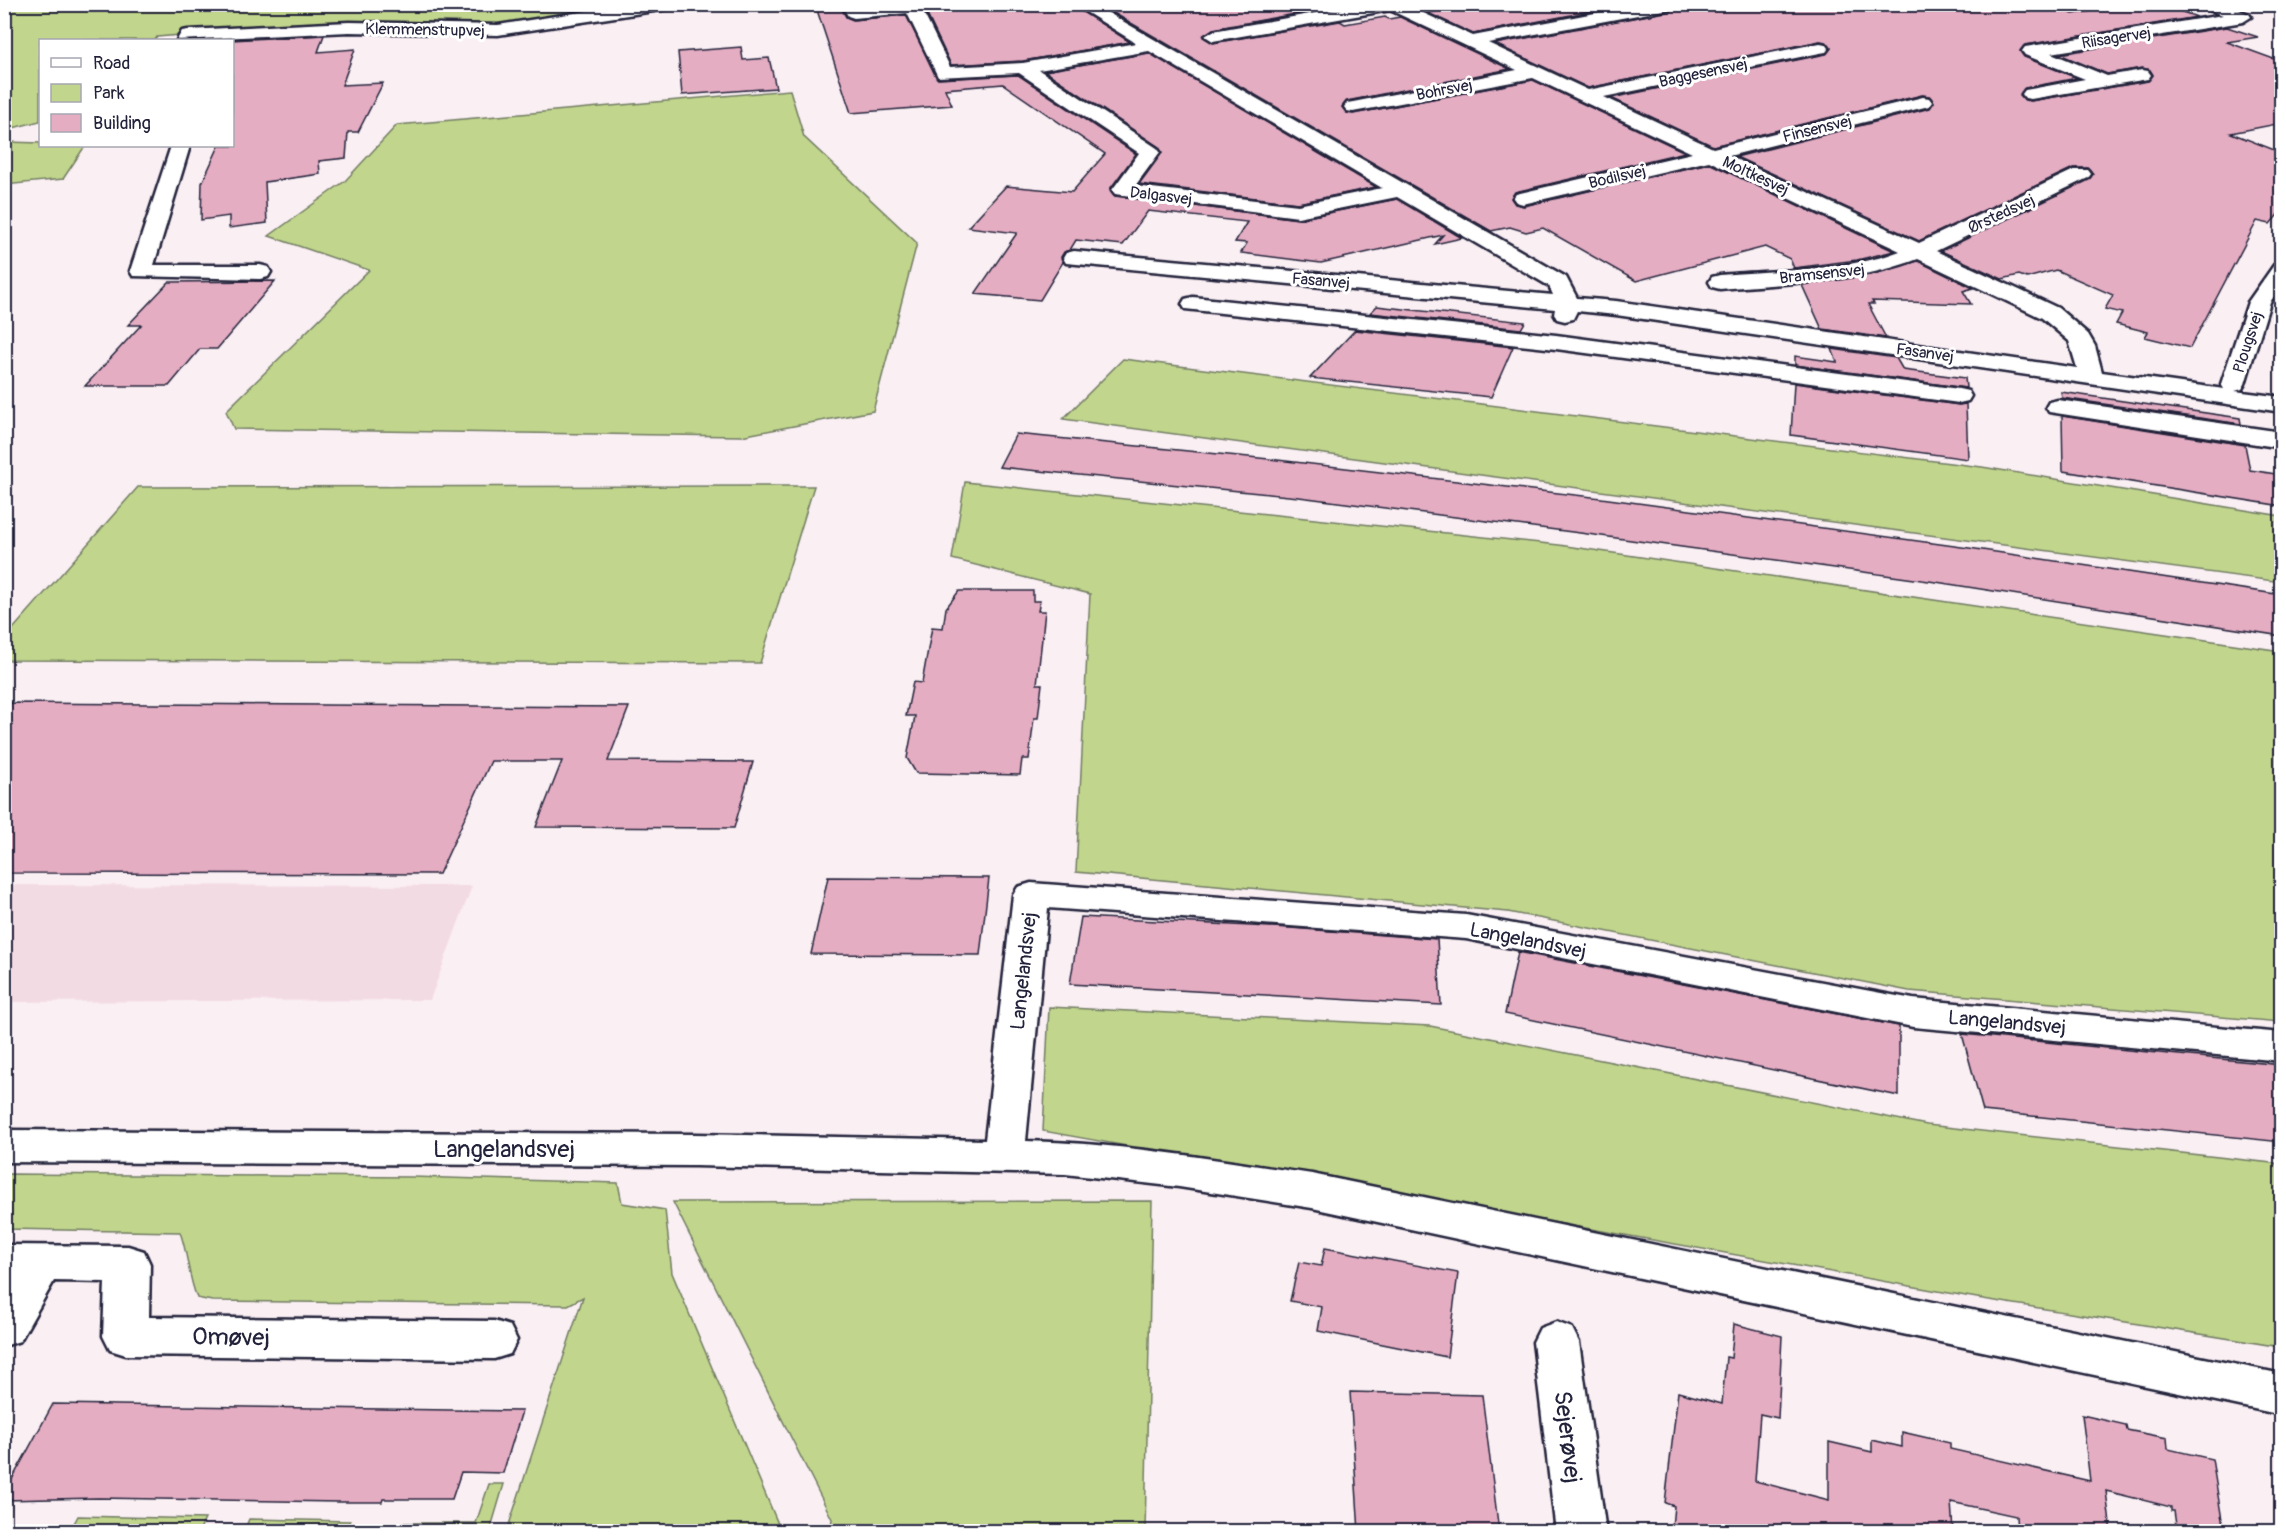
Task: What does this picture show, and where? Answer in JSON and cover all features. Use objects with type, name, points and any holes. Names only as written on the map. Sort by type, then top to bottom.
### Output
[{"type":"street","name":"Klemmenstrupvej","points":[[186,39],[188,35],[294,28],[498,30],[667,4]]},
{"type":"street","points":[[849,4],[854,13],[912,6],[945,73],[1023,68],[1152,45]]},
{"type":"street","points":[[1081,4],[1558,282],[1568,302],[1556,342]]},
{"type":"street","points":[[1469,42],[1670,4]]},
{"type":"street","name":"Riisagervej","points":[[2105,81],[2031,51],[2243,17],[2207,4]]},
{"type":"street","points":[[1213,36],[1390,5]]},
{"type":"street","name":"Moltkesvej","points":[[1390,5],[2050,313],[2071,328],[2084,343],[2091,376]]},
{"type":"street","name":"Baggesensvej","points":[[1585,96],[1820,48]]},
{"type":"street","name":"Dalgasvej","points":[[1023,68],[1150,152],[1122,190],[1298,211],[1399,190]]},
{"type":"street","name":"Bohrsvej","points":[[1353,106],[1535,72]]},
{"type":"street","points":[[2031,94],[2142,75]]},
{"type":"street","name":"Finsensvej","points":[[1712,154],[1923,102]]},
{"type":"street","points":[[180,147],[141,271],[260,272]]},
{"type":"street","name":"Bodilsvej","points":[[1523,198],[1712,154]]},
{"type":"street","name":"Ørstedsvej","points":[[1920,251],[2081,174]]},
{"type":"street","name":"Bramsensvej","points":[[1720,282],[1872,268],[1920,251]]},
{"type":"street","name":"Fasanvej","points":[[1074,258],[1568,302],[1706,320],[2282,405]]},
{"type":"street","name":"Plougsvej","points":[[2233,384],[2259,302],[2282,270]]},
{"type":"street","name":"Fasanvej","points":[[1193,304],[1556,342],[1959,396]]},
{"type":"street","points":[[2058,407],[2282,441]]},
{"type":"street","name":"Langelandsvej","points":[[1004,1156],[1031,896],[1466,927],[1913,1013],[2282,1047]]},
{"type":"street","name":"Langelandsvej","points":[[4,1146],[695,1150],[1065,1158],[1179,1171],[1312,1191],[2282,1395]]},
{"type":"street","name":"Omøvej","points":[[4,1327],[23,1263],[128,1264],[126,1336],[494,1340]]},
{"type":"street","name":"Sejerøvej","points":[[1556,1341],[1581,1532]]},
{"type":"shaded area","points":[[5,885],[472,886],[430,1000],[5,1002]]},
{"type":"green space","points":[[5,5],[637,5],[489,26],[336,22],[157,37],[156,39],[39,39],[39,121],[5,130]]},
{"type":"green space","points":[[790,90],[804,137],[917,243],[873,411],[741,436],[234,429],[226,411],[369,270],[269,236],[345,181],[397,125]]},
{"type":"green space","points":[[5,137],[7,142],[39,143],[39,147],[84,147],[63,179],[5,185]]},
{"type":"green space","points":[[1123,359],[1982,467],[2281,516],[2281,582],[1063,419]]},
{"type":"green space","points":[[965,482],[1559,545],[2281,651],[2281,1022],[1909,991],[1508,912],[1076,872],[1090,594],[952,559]]},
{"type":"green space","points":[[814,486],[760,663],[5,660],[5,638],[138,487]]},
{"type":"green space","points":[[1049,1007],[1430,1026],[1927,1125],[2281,1164],[2281,1347],[1977,1298],[1043,1131]]},
{"type":"green space","points":[[5,1174],[412,1177],[618,1183],[622,1203],[665,1210],[672,1273],[781,1531],[507,1531],[583,1297],[568,1305],[212,1301],[197,1298],[180,1232],[5,1229]]},
{"type":"green space","points":[[1152,1201],[1145,1532],[830,1531],[832,1519],[673,1202]]},
{"type":"green space","points":[[489,1484],[504,1484],[490,1531],[392,1531],[395,1523],[476,1523]]},
{"type":"green space","points":[[78,1516],[205,1519],[199,1531],[70,1531]]},
{"type":"green space","points":[[249,1519],[350,1521],[346,1531],[244,1531]]},
{"type":"building","points":[[815,4],[839,4],[846,17],[853,20],[906,15],[938,79],[1018,75],[1136,154],[1110,189],[1115,196],[1298,219],[1397,199],[1462,238],[1435,244],[1443,235],[1321,263],[1241,253],[1247,243],[1235,242],[1247,222],[1148,211],[1123,245],[1076,240],[1070,250],[1064,252],[1061,257],[1063,262],[1040,300],[975,294],[1017,233],[968,227],[1006,186],[1072,192],[1105,154],[1003,84],[945,89],[952,105],[851,113]]},
{"type":"building","points":[[922,4],[1071,4],[1130,42],[1023,61],[951,65]]},
{"type":"building","points":[[1098,4],[1305,4],[1317,10],[1213,29],[1203,37],[1213,43],[1340,21],[1345,24],[1385,17],[1389,19],[1400,17],[1510,69],[1347,101],[1342,107],[1347,113],[1353,114],[1533,80],[1685,152],[1515,192],[1511,198],[1515,204],[1524,206],[1709,163],[1894,251],[1857,260],[1794,268],[1790,259],[1765,247],[1636,281],[1543,228],[1526,232],[1510,227],[1491,231]]},
{"type":"building","points":[[1475,4],[1627,4],[1473,34],[1428,13]]},
{"type":"building","points":[[1680,4],[2049,4],[2073,14],[2134,5],[2159,4],[2197,17],[2025,45],[2020,51],[2024,57],[2077,78],[2025,88],[2020,95],[2025,100],[2031,101],[2148,81],[2153,75],[2150,70],[2142,68],[2107,74],[2059,54],[2227,27],[2258,37],[2227,42],[2282,62],[2282,123],[2231,133],[2282,153],[2282,210],[2270,224],[2257,221],[2190,348],[2145,337],[2148,332],[2116,324],[2122,313],[2105,309],[2113,295],[2056,270],[2027,278],[2019,275],[2002,279],[1941,251],[2089,180],[2093,174],[2088,168],[2073,168],[1919,241],[1736,157],[1930,108],[1934,102],[1929,96],[1922,95],[1713,146],[1611,98],[1826,54],[1831,48],[1826,42],[1820,41],[1588,88],[1495,44],[1670,11]]},
{"type":"building","points":[[324,35],[318,52],[355,49],[342,85],[383,83],[358,132],[348,132],[346,158],[319,161],[320,174],[265,182],[267,223],[229,228],[229,216],[201,220],[202,183],[219,147],[234,147],[234,40]]},
{"type":"building","points":[[741,47],[743,60],[769,58],[776,88],[682,95],[678,52]]},
{"type":"building","points":[[1149,53],[1376,187],[1298,203],[1139,184],[1162,153],[1159,147],[1045,71]]},
{"type":"building","points":[[1918,261],[1973,288],[1963,291],[1971,304],[1872,301],[1874,304],[1868,304],[1886,338],[1822,329],[1802,285],[1870,275]]},
{"type":"building","points":[[275,281],[217,349],[200,349],[169,386],[85,386],[141,325],[128,325],[169,282]]},
{"type":"building","points":[[1377,306],[1525,322],[1521,329],[1370,313]]},
{"type":"building","points":[[1355,330],[1513,347],[1491,397],[1310,378]]},
{"type":"building","points":[[1832,349],[1896,358],[1903,370],[1965,378],[1966,388],[1795,365],[1795,356],[1837,362]]},
{"type":"building","points":[[1794,383],[1959,405],[1966,404],[1968,459],[1791,435]]},
{"type":"building","points":[[2061,392],[2240,418],[2241,424],[2062,398]]},
{"type":"building","points":[[2062,416],[2245,445],[2250,470],[2282,475],[2282,506],[2063,471]]},
{"type":"building","points":[[1016,434],[1269,459],[1601,498],[1969,548],[2282,595],[2282,636],[1936,582],[1580,533],[1299,497],[999,467]]},
{"type":"building","points":[[959,591],[1033,591],[1033,601],[1040,601],[1038,611],[1045,611],[1037,684],[1042,684],[1038,718],[1034,718],[1029,759],[1022,759],[1020,775],[916,773],[907,758],[915,716],[906,716],[913,682],[922,683],[932,627],[943,628],[946,608]]},
{"type":"building","points":[[4,703],[629,707],[608,761],[753,762],[734,828],[536,827],[562,761],[491,761],[439,874],[4,873]]},
{"type":"building","points":[[828,877],[989,878],[980,955],[811,954]]},
{"type":"building","points":[[1081,917],[1290,928],[1437,939],[1441,1005],[1070,984]]},
{"type":"building","points":[[1518,952],[1899,1026],[1899,1096],[1505,1014]]},
{"type":"building","points":[[1962,1034],[2282,1065],[2282,1142],[1983,1111]]},
{"type":"building","points":[[1325,1248],[1458,1273],[1447,1357],[1318,1331],[1322,1307],[1290,1301],[1299,1262],[1321,1266]]},
{"type":"building","points":[[1734,1324],[1782,1336],[1778,1418],[1760,1414],[1755,1481],[1829,1500],[1829,1442],[1872,1452],[1872,1440],[1902,1447],[1902,1432],[1950,1443],[1950,1449],[2090,1481],[2082,1415],[2126,1425],[2127,1430],[2167,1438],[2168,1449],[2212,1459],[2224,1532],[2177,1532],[2174,1511],[2171,1511],[2171,1507],[2106,1491],[2111,1532],[2017,1532],[2016,1516],[1951,1502],[1953,1532],[1687,1532],[1672,1527],[1674,1506],[1665,1503],[1678,1392],[1722,1404],[1726,1357],[1731,1358]]},
{"type":"building","points":[[1350,1392],[1482,1395],[1499,1532],[1359,1532]]},
{"type":"building","points":[[53,1404],[522,1411],[503,1473],[461,1472],[452,1499],[383,1499],[382,1502],[99,1498],[4,1500],[4,1494]]}]
